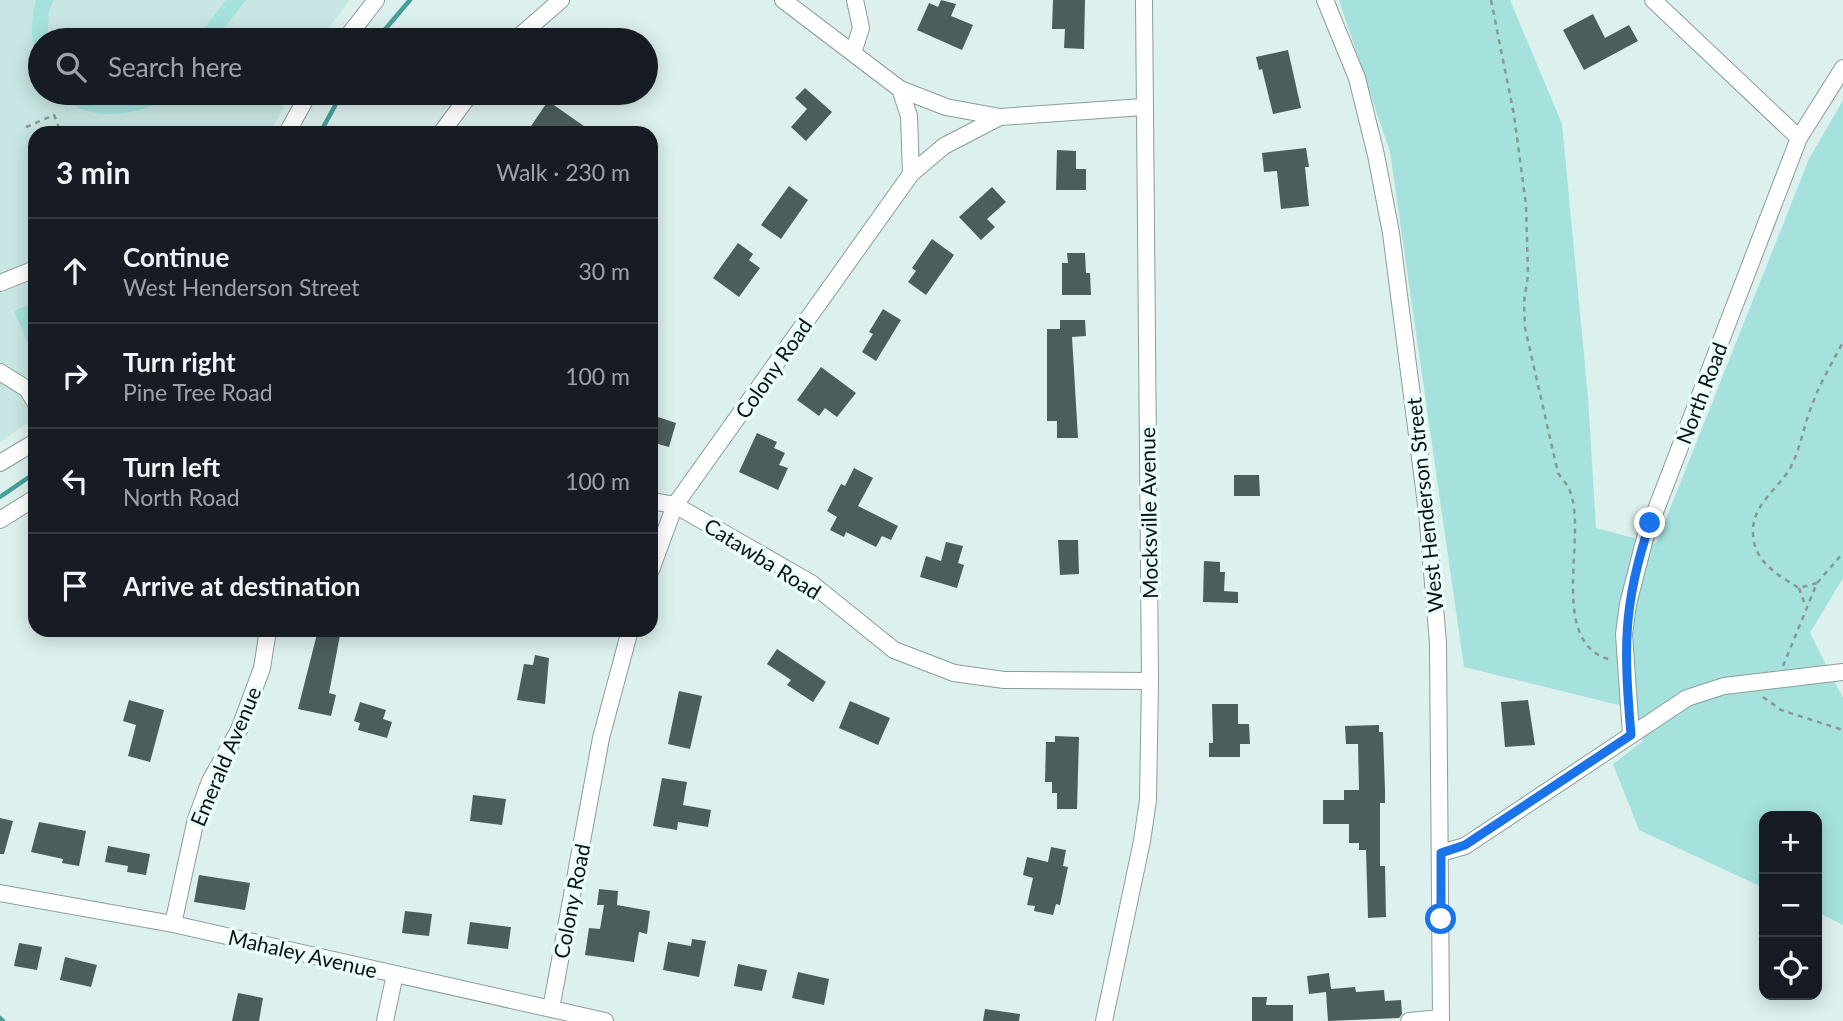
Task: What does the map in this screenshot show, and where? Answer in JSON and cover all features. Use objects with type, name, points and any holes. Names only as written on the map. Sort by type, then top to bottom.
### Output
[{"type":"street","points":[[354,28],[376,0]]},
{"type":"street","points":[[529,28],[561,0]]},
{"type":"street","points":[[782,0],[900,89],[946,107],[1000,117],[1143,107]]},
{"type":"street","points":[[853,53],[861,28],[855,0]]},
{"type":"street","name":"Mocksville Avenue","points":[[1104,1021],[1144,828],[1150,681],[1144,0]]},
{"type":"street","name":"West Henderson Street","points":[[1325,0],[1357,78],[1376,155],[1396,270],[1427,512],[1438,643],[1441,1020]]},
{"type":"street","points":[[1653,0],[1799,138]]},
{"type":"street","name":"North Road","points":[[1631,735],[1625,664],[1628,604],[1645,538],[1799,138],[1843,68]]},
{"type":"street","points":[[900,89],[909,116],[911,174]]},
{"type":"street","points":[[291,126],[302,105]]},
{"type":"street","points":[[446,126],[462,105]]},
{"type":"street","name":"Colony Road","points":[[658,551],[675,505],[911,174],[944,146],[1000,117]]},
{"type":"street","points":[[0,283],[28,272]]},
{"type":"street","points":[[2,375],[28,391]]},
{"type":"street","points":[[0,463],[28,446]]},
{"type":"street","points":[[0,520],[28,502]]},
{"type":"street","name":"Catawba Road","points":[[658,502],[675,505],[811,583],[894,650],[954,673],[1004,680],[1150,681]]},
{"type":"street","name":"Emerald Avenue","points":[[173,924],[196,819],[210,782],[239,730],[262,668],[267,637]]},
{"type":"street","name":"Colony Road","points":[[551,1009],[601,738],[628,637]]},
{"type":"street","points":[[1441,853],[1465,845],[1697,693],[1757,682],[1843,672]]},
{"type":"street","name":"Mahaley Avenue","points":[[0,893],[173,924],[605,1021]]},
{"type":"street","points":[[385,1021],[395,974]]},
{"type":"street","points":[[1409,1021],[1441,1020]]},
{"type":"path","points":[[1490,0],[1514,115],[1526,205],[1528,275],[1524,302],[1525,328],[1558,473],[1570,490],[1573,502],[1576,554],[1572,601],[1580,631],[1591,652],[1625,664]]},
{"type":"path","points":[[28,126],[54,115],[58,126]]},
{"type":"path","points":[[1806,606],[1799,588],[1769,569],[1758,552],[1753,534],[1756,516],[1763,501],[1789,470],[1802,444],[1811,406],[1843,342]]},
{"type":"path","points":[[1781,679],[1783,660],[1817,583],[1843,553]]},
{"type":"path","points":[[1799,588],[1817,583]]},
{"type":"path","points":[[1757,682],[1767,702],[1781,710],[1843,730]]},
{"type":"shaded area","points":[[0,0],[350,0],[329,28],[28,28],[28,105],[285,105],[274,126],[28,126],[28,423],[0,442]]},
{"type":"shaded area","points":[[36,0],[54,0],[49,10],[48,28],[32,28]]},
{"type":"shaded area","points":[[226,0],[246,0],[224,28],[204,28]]},
{"type":"shaded area","points":[[1339,0],[1510,0],[1562,124],[1588,397],[1596,528],[1656,544],[1809,159],[1843,100],[1843,578],[1810,633],[1843,698],[1843,925],[1822,914],[1822,811],[1759,811],[1759,886],[1639,830],[1613,764],[1643,741],[1635,709],[1464,667],[1390,152]]},
{"type":"shaded area","points":[[74,105],[153,105],[115,114],[84,110]]},
{"type":"shaded area","points":[[28,305],[28,343],[14,311]]},
{"type":"building","points":[[941,0],[956,4],[951,16],[973,25],[962,50],[917,30],[929,3],[938,7]]},
{"type":"building","points":[[1053,0],[1085,0],[1084,49],[1064,48],[1065,29],[1052,29]]},
{"type":"building","points":[[1593,14],[1605,38],[1629,25],[1638,41],[1584,70],[1563,30]]},
{"type":"building","points":[[1288,50],[1301,108],[1273,114],[1262,69],[1259,70],[1256,57]]},
{"type":"building","points":[[805,88],[832,112],[806,141],[791,127],[807,109],[795,98]]},
{"type":"building","points":[[545,105],[554,105],[584,126],[531,126]]},
{"type":"building","points":[[1306,148],[1309,206],[1281,209],[1277,171],[1264,172],[1262,153]]},
{"type":"building","points":[[1057,150],[1076,151],[1076,169],[1086,169],[1086,190],[1056,190]]},
{"type":"building","points":[[789,186],[808,200],[781,239],[761,225]]},
{"type":"building","points":[[992,187],[1006,202],[987,219],[995,227],[981,240],[959,217]]},
{"type":"building","points":[[932,239],[954,255],[926,295],[908,282],[916,271],[912,268]]},
{"type":"building","points":[[738,243],[753,254],[749,260],[760,268],[739,297],[713,278]]},
{"type":"building","points":[[1067,253],[1085,253],[1086,273],[1090,273],[1091,295],[1062,295],[1062,263],[1068,263]]},
{"type":"building","points":[[883,309],[901,320],[876,361],[862,352],[873,334],[869,332]]},
{"type":"building","points":[[1060,320],[1085,320],[1086,336],[1072,337],[1078,438],[1057,438],[1057,421],[1047,421],[1047,329],[1060,329]]},
{"type":"building","points":[[821,367],[856,393],[837,417],[825,408],[819,416],[797,400]]},
{"type":"building","points":[[658,417],[676,423],[669,447],[658,444]]},
{"type":"building","points":[[757,433],[777,442],[774,448],[785,453],[779,465],[788,468],[778,490],[739,472]]},
{"type":"building","points":[[854,468],[873,478],[858,506],[898,526],[891,540],[882,536],[876,547],[846,532],[844,537],[830,530],[837,517],[827,511],[841,484],[845,486]]},
{"type":"building","points":[[1234,475],[1259,475],[1260,496],[1234,496]]},
{"type":"building","points":[[1058,540],[1078,540],[1079,574],[1060,575]]},
{"type":"building","points":[[946,542],[963,546],[958,563],[964,565],[957,588],[920,577],[926,556],[941,561]]},
{"type":"building","points":[[1204,561],[1220,562],[1220,572],[1225,572],[1224,591],[1238,592],[1238,603],[1203,602]]},
{"type":"building","points":[[316,637],[340,637],[329,693],[336,695],[331,716],[298,709]]},
{"type":"building","points":[[777,649],[826,682],[813,702],[787,685],[791,680],[767,664]]},
{"type":"building","points":[[535,655],[549,658],[545,704],[517,700],[524,664],[533,665]]},
{"type":"building","points":[[679,691],[702,696],[690,749],[668,744]]},
{"type":"building","points":[[129,700],[164,710],[150,762],[128,756],[136,725],[123,721]]},
{"type":"building","points":[[1528,700],[1535,745],[1505,747],[1501,702]]},
{"type":"building","points":[[850,701],[890,718],[878,745],[839,728]]},
{"type":"building","points":[[360,702],[386,710],[383,719],[392,722],[387,738],[358,730],[360,723],[354,721]]},
{"type":"building","points":[[1212,704],[1238,704],[1238,724],[1249,724],[1250,744],[1240,744],[1240,757],[1209,757],[1209,743],[1213,743]]},
{"type":"building","points":[[1379,725],[1379,732],[1383,732],[1385,790],[1385,803],[1380,803],[1380,866],[1385,866],[1386,917],[1368,918],[1366,850],[1359,850],[1359,843],[1349,843],[1349,824],[1323,824],[1323,800],[1344,800],[1344,790],[1359,790],[1358,744],[1346,744],[1345,726]]},
{"type":"building","points":[[1055,736],[1079,737],[1077,809],[1057,809],[1057,793],[1052,793],[1052,782],[1045,782],[1046,742],[1055,742]]},
{"type":"building","points":[[662,778],[687,782],[683,805],[711,810],[708,827],[678,822],[677,830],[653,826]]},
{"type":"building","points":[[473,795],[506,799],[502,825],[470,821]]},
{"type":"building","points":[[0,818],[13,821],[4,854],[0,854]]},
{"type":"building","points":[[39,822],[86,831],[79,866],[62,863],[63,859],[31,852]]},
{"type":"building","points":[[108,846],[150,854],[146,875],[127,872],[128,866],[105,862]]},
{"type":"building","points":[[1051,847],[1066,850],[1063,866],[1068,867],[1060,905],[1056,904],[1053,915],[1034,911],[1035,906],[1027,905],[1033,878],[1023,875],[1027,857],[1048,862]]},
{"type":"building","points":[[199,875],[250,883],[245,910],[194,902]]},
{"type":"building","points":[[599,889],[618,891],[617,905],[650,911],[647,934],[639,932],[634,962],[585,955],[589,928],[600,929],[604,905],[597,905]]},
{"type":"building","points":[[405,911],[432,914],[429,936],[402,933]]},
{"type":"building","points":[[470,922],[511,927],[508,949],[467,944]]},
{"type":"building","points":[[692,939],[706,941],[699,977],[663,970],[668,942],[691,946]]},
{"type":"building","points":[[19,943],[42,947],[37,970],[14,966]]},
{"type":"building","points":[[65,957],[97,965],[91,987],[60,980]]},
{"type":"building","points":[[738,964],[767,970],[762,991],[734,986]]},
{"type":"building","points":[[798,972],[829,979],[824,1005],[792,998]]},
{"type":"building","points":[[1329,973],[1331,989],[1355,987],[1356,992],[1384,990],[1385,1001],[1401,1000],[1402,1014],[1399,1018],[1328,1021],[1326,992],[1309,994],[1307,976]]},
{"type":"building","points":[[238,993],[263,998],[259,1021],[232,1021]]},
{"type":"building","points":[[1252,997],[1267,997],[1266,1005],[1293,1005],[1293,1021],[1252,1021]]},
{"type":"building","points":[[985,1009],[1020,1014],[1019,1021],[983,1021]]},
{"type":"waterway","points":[[386,28],[410,0]]},
{"type":"waterway","points":[[324,126],[335,105]]},
{"type":"waterway","points":[[0,497],[28,478]]},
{"type":"waterway","points":[[0,1018],[3,1021]]},
{"type":"route","points":[[1441,919],[1441,853],[1465,845],[1631,735],[1624,647],[1625,622],[1632,585],[1650,523]]}]
